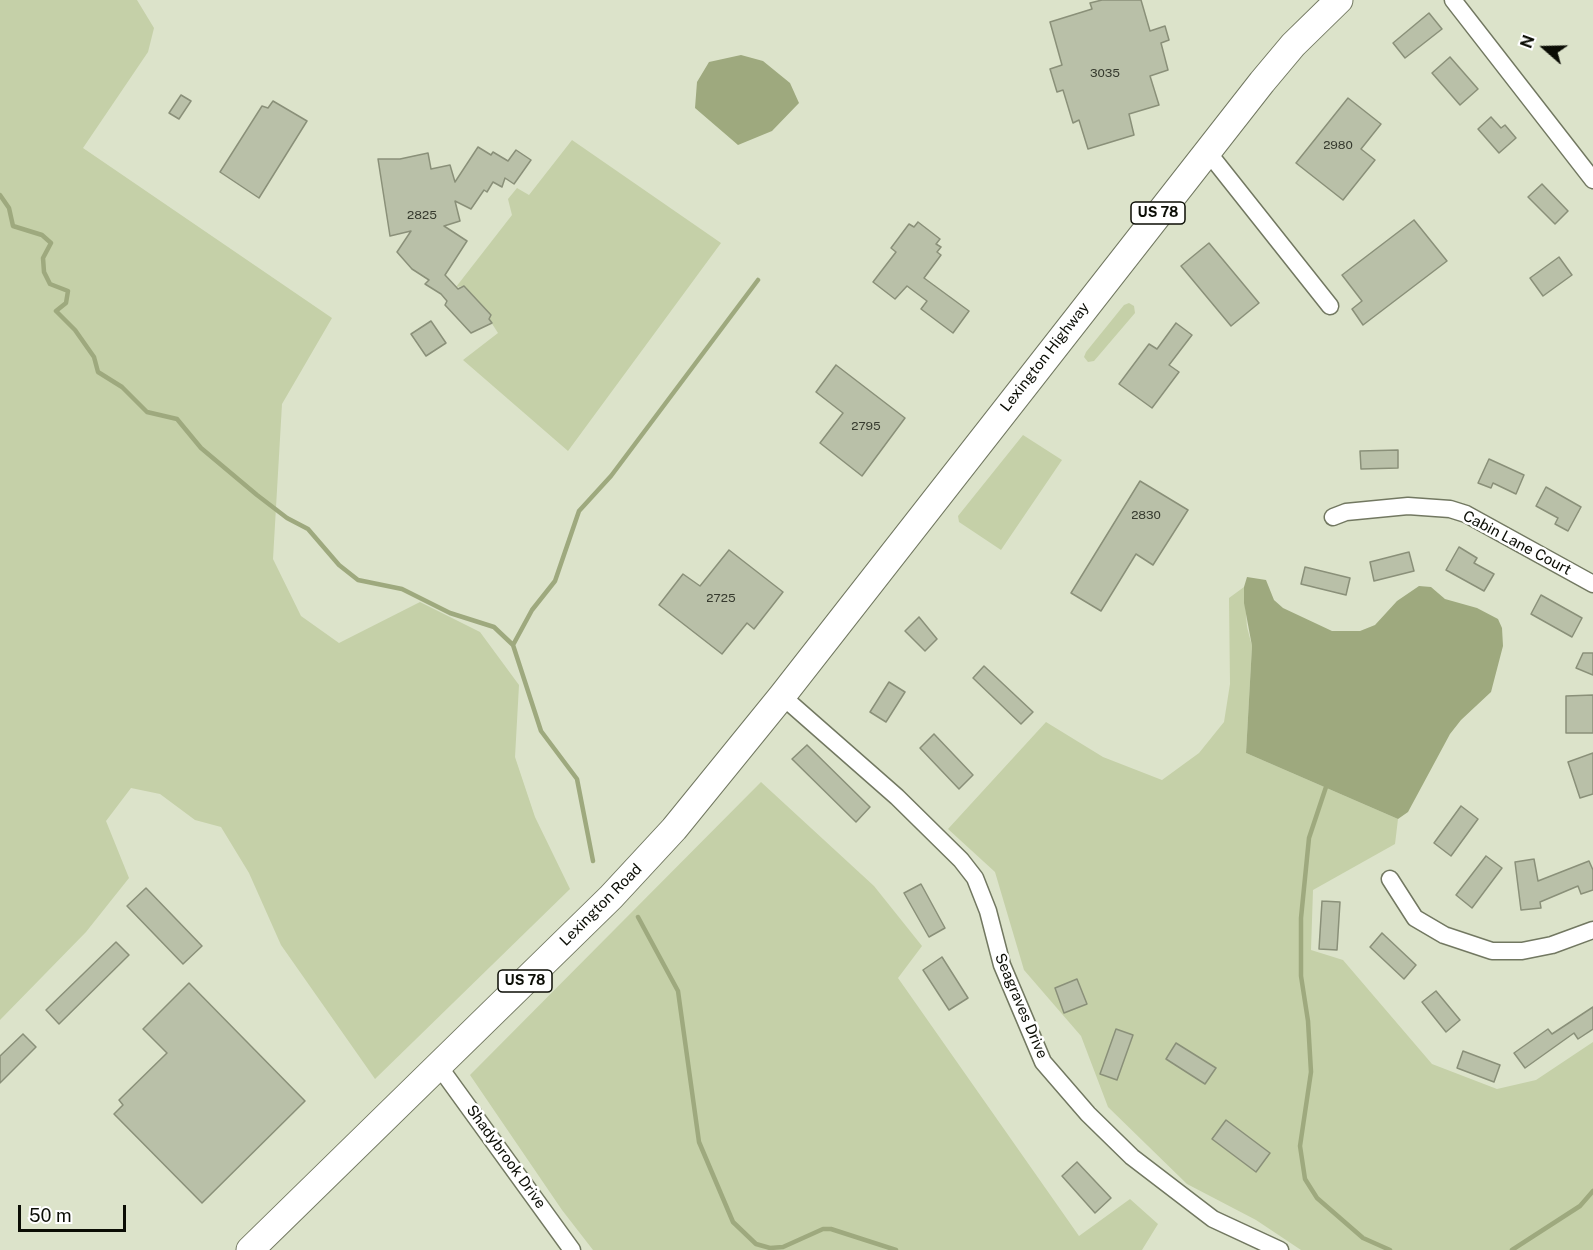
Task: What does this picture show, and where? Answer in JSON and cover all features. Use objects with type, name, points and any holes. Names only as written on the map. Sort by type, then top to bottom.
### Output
[{"type":"highway","name":"Lexington Highway","points":[[782,696],[1207,151],[1262,82],[1333,2]]},
{"type":"highway","name":"Lexington Road","points":[[250,1250],[640,866],[711,785],[782,696]]},
{"type":"street","points":[[1453,0],[1593,180]]},
{"type":"street","points":[[1207,151],[1330,306]]},
{"type":"street","name":"Cabin Lane Court","points":[[1333,518],[1346,512],[1408,506],[1450,509],[1466,514],[1593,584]]},
{"type":"street","name":"Seagraves Drive","points":[[782,696],[897,797],[961,860],[975,878],[988,911],[1002,965],[1043,1062],[1088,1114],[1132,1157],[1213,1219],[1280,1250]]},
{"type":"street","points":[[1390,879],[1415,918],[1444,935],[1492,951],[1522,951],[1552,945],[1593,930]]},
{"type":"street","name":"Shadybrook Drive","points":[[438,1065],[572,1250]]},
{"type":"shaded area","points":[[0,0],[137,0],[154,28],[148,52],[83,148],[332,318],[282,404],[273,559],[301,616],[339,643],[420,602],[480,632],[519,685],[515,757],[535,817],[570,889],[375,1079],[281,945],[249,873],[221,827],[195,820],[160,794],[131,788],[106,821],[129,878],[86,932],[0,1020]]},
{"type":"shaded area","points":[[741,55],[763,61],[790,83],[799,103],[772,131],[738,145],[695,108],[697,82],[709,62]]},
{"type":"shaded area","points":[[572,140],[721,243],[568,451],[463,360],[498,333],[489,319],[491,315],[464,286],[456,287],[512,215],[508,199],[517,188],[529,195]]},
{"type":"shaded area","points":[[1129,303],[1134,306],[1135,313],[1094,361],[1088,362],[1084,357],[1086,352],[1124,305]]},
{"type":"shaded area","points":[[1023,435],[1062,460],[1001,550],[959,522],[958,516]]},
{"type":"shaded area","points":[[1247,577],[1266,580],[1274,600],[1283,608],[1332,631],[1360,631],[1375,625],[1397,601],[1419,586],[1431,587],[1445,599],[1477,608],[1498,619],[1502,628],[1503,646],[1491,692],[1461,720],[1450,734],[1408,812],[1398,819],[1246,753],[1252,646],[1244,603],[1244,587]]},
{"type":"shaded area","points":[[1244,587],[1247,627],[1252,646],[1246,753],[1398,819],[1395,844],[1313,890],[1311,950],[1343,960],[1432,1064],[1497,1089],[1536,1080],[1593,1042],[1593,1250],[1301,1250],[1256,1220],[1187,1184],[1108,1107],[1081,1036],[1024,970],[995,872],[948,829],[1046,722],[1103,757],[1162,780],[1199,753],[1224,722],[1230,684],[1229,598]]},
{"type":"shaded area","points":[[761,782],[874,886],[922,946],[898,978],[1079,1236],[1130,1199],[1158,1224],[1142,1250],[593,1250],[562,1210],[470,1075]]},
{"type":"building","points":[[1102,0],[1141,0],[1150,31],[1165,26],[1169,40],[1161,43],[1168,70],[1150,76],[1159,105],[1129,114],[1134,135],[1088,149],[1079,120],[1073,123],[1063,90],[1057,92],[1050,69],[1062,65],[1050,22],[1092,9],[1090,3]]},
{"type":"building","points":[[1429,13],[1442,29],[1405,58],[1393,43]]},
{"type":"building","points":[[1450,57],[1478,89],[1460,105],[1432,73]]},
{"type":"building","points":[[181,95],[191,101],[179,119],[169,113]]},
{"type":"building","points":[[1348,98],[1381,124],[1361,149],[1375,160],[1343,200],[1296,163]]},
{"type":"building","points":[[273,101],[307,121],[259,198],[220,172],[262,106],[268,108]]},
{"type":"building","points":[[1491,117],[1501,128],[1505,125],[1516,138],[1499,153],[1478,129]]},
{"type":"building","points":[[478,147],[491,155],[493,152],[508,161],[516,150],[531,160],[514,184],[505,178],[502,187],[493,182],[487,192],[484,190],[471,209],[455,201],[460,221],[444,226],[467,241],[445,275],[458,289],[464,286],[491,315],[489,319],[492,323],[471,333],[445,305],[447,301],[441,294],[425,284],[429,280],[412,269],[397,252],[411,231],[390,236],[378,159],[400,159],[428,153],[431,169],[450,165],[455,182]]},
{"type":"building","points":[[1542,184],[1568,211],[1555,224],[1528,197]]},
{"type":"building","points":[[1414,220],[1447,261],[1363,325],[1352,309],[1362,301],[1342,275]]},
{"type":"building","points":[[918,222],[940,239],[936,244],[941,247],[937,252],[941,255],[924,278],[969,311],[953,333],[921,309],[927,301],[907,286],[895,299],[873,282],[896,252],[891,248],[909,224],[914,227]]},
{"type":"building","points":[[1209,243],[1259,303],[1231,326],[1181,266]]},
{"type":"building","points":[[1559,257],[1572,275],[1543,296],[1530,278]]},
{"type":"building","points":[[431,321],[446,343],[426,356],[411,334]]},
{"type":"building","points":[[1176,323],[1192,335],[1169,365],[1179,372],[1152,408],[1119,384],[1149,344],[1157,349]]},
{"type":"building","points":[[836,365],[905,418],[862,476],[820,443],[843,413],[816,392]]},
{"type":"building","points":[[1398,450],[1398,468],[1361,469],[1360,451]]},
{"type":"building","points":[[1489,459],[1524,475],[1516,494],[1493,483],[1491,488],[1478,483]]},
{"type":"building","points":[[1140,481],[1188,510],[1153,565],[1136,554],[1101,611],[1071,593]]},
{"type":"building","points":[[1546,487],[1581,507],[1568,531],[1555,524],[1558,518],[1536,506]]},
{"type":"building","points":[[1459,547],[1477,558],[1474,563],[1494,574],[1484,591],[1446,570]]},
{"type":"building","points":[[729,550],[783,592],[754,629],[747,623],[722,654],[659,605],[683,574],[700,586]]},
{"type":"building","points":[[1409,552],[1414,571],[1374,581],[1370,562]]},
{"type":"building","points":[[1305,567],[1350,578],[1346,595],[1301,584]]},
{"type":"building","points":[[1541,595],[1582,618],[1572,637],[1531,614]]},
{"type":"building","points":[[919,617],[937,639],[925,651],[905,631]]},
{"type":"building","points":[[1583,653],[1593,653],[1593,675],[1576,668]]},
{"type":"building","points":[[984,666],[1033,712],[1021,724],[973,678]]},
{"type":"building","points":[[889,682],[905,692],[886,722],[870,712]]},
{"type":"building","points":[[1593,695],[1593,733],[1566,733],[1566,696]]},
{"type":"building","points":[[934,734],[973,775],[959,789],[920,748]]},
{"type":"building","points":[[807,745],[870,807],[856,822],[792,759]]},
{"type":"building","points":[[1593,753],[1593,794],[1580,798],[1568,762]]},
{"type":"building","points":[[1461,806],[1478,819],[1451,856],[1434,843]]},
{"type":"building","points":[[1486,856],[1502,868],[1472,908],[1456,895]]},
{"type":"building","points":[[1534,859],[1538,881],[1589,861],[1593,870],[1593,890],[1581,894],[1578,886],[1540,902],[1541,908],[1521,910],[1515,862]]},
{"type":"building","points":[[921,884],[945,928],[929,937],[904,893]]},
{"type":"building","points":[[146,888],[202,946],[183,964],[127,906]]},
{"type":"building","points":[[1322,901],[1340,902],[1337,950],[1319,949]]},
{"type":"building","points":[[1382,933],[1416,965],[1404,979],[1370,947]]},
{"type":"building","points":[[116,942],[129,955],[59,1024],[46,1010]]},
{"type":"building","points":[[942,957],[968,998],[949,1010],[923,970]]},
{"type":"building","points":[[1077,979],[1087,1004],[1064,1013],[1055,988]]},
{"type":"building","points":[[189,983],[305,1101],[202,1203],[114,1114],[123,1105],[119,1100],[167,1053],[143,1029]]},
{"type":"building","points":[[1436,991],[1460,1020],[1446,1032],[1422,1002]]},
{"type":"building","points":[[1593,1007],[1593,1029],[1578,1039],[1574,1033],[1525,1068],[1514,1053],[1548,1029],[1552,1034]]},
{"type":"building","points":[[1116,1029],[1133,1035],[1117,1080],[1100,1074]]},
{"type":"building","points":[[23,1034],[36,1047],[0,1083],[0,1056]]},
{"type":"building","points":[[1176,1043],[1216,1068],[1205,1084],[1166,1059]]},
{"type":"building","points":[[1463,1051],[1500,1065],[1494,1082],[1457,1068]]},
{"type":"building","points":[[1226,1120],[1270,1153],[1256,1172],[1212,1139]]},
{"type":"building","points":[[1077,1162],[1111,1198],[1095,1213],[1062,1176]]},
{"type":"waterway","points":[[0,195],[9,208],[13,226],[42,235],[51,243],[43,258],[44,272],[50,284],[68,291],[66,303],[56,311],[75,330],[94,357],[98,372],[122,387],[147,412],[177,419],[201,448],[287,518],[308,529],[339,565],[358,580],[402,589],[450,613],[494,627],[513,645]]},
{"type":"waterway","points":[[593,861],[577,779],[541,731],[513,645],[532,610],[555,581],[579,511],[611,476],[758,280]]},
{"type":"waterway","points":[[1326,787],[1309,838],[1301,918],[1301,976],[1308,1021],[1311,1072],[1300,1146],[1305,1179],[1317,1198],[1363,1238],[1390,1250]]},
{"type":"waterway","points":[[638,917],[678,991],[699,1142],[733,1222],[756,1244],[770,1248],[783,1247],[823,1229],[831,1229],[896,1250]]},
{"type":"waterway","points":[[1512,1250],[1580,1206],[1593,1191]]}]
